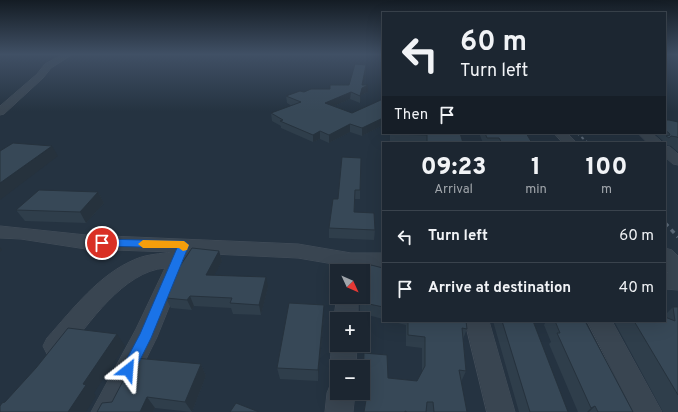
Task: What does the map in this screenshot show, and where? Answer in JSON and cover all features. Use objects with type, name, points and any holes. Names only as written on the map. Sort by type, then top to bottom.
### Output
[{"type":"street","points":[[0,112],[42,73]]},
{"type":"street","points":[[561,134],[569,142]]},
{"type":"street","points":[[645,134],[655,142]]},
{"type":"street","points":[[666,151],[678,161]]},
{"type":"street","points":[[0,232],[21,233],[181,253],[298,251],[346,264]]},
{"type":"street","points":[[41,363],[90,307],[123,277],[145,264],[166,260],[181,253]]},
{"type":"street","points":[[105,412],[145,338],[181,253]]},
{"type":"street","points":[[666,256],[678,270]]},
{"type":"street","points":[[358,264],[382,261]]},
{"type":"street","points":[[666,281],[678,282]]},
{"type":"street","points":[[477,322],[501,412]]},
{"type":"street","points":[[600,322],[648,412]]},
{"type":"street","points":[[340,412],[341,400]]},
{"type":"building","points":[[352,73],[364,73],[362,85],[368,85],[362,88],[360,96],[351,92],[325,103],[352,113],[382,99],[382,118],[362,128],[350,124],[329,135],[320,131],[313,135],[280,121],[283,120],[271,113],[301,102],[286,96],[311,89],[330,89],[330,85],[349,85]]},
{"type":"building","points":[[666,120],[678,122],[678,138],[671,136],[669,138],[666,136],[670,135],[666,131]]},
{"type":"building","points":[[391,134],[460,134],[463,142],[427,142],[427,135]]},
{"type":"building","points":[[485,134],[527,134],[531,142],[501,142],[499,138],[487,138]]},
{"type":"building","points":[[13,143],[52,146],[0,183],[0,151]]},
{"type":"building","points":[[342,157],[361,158],[360,190],[355,190],[354,212],[374,213],[375,230],[329,228],[333,199],[338,199]]},
{"type":"building","points":[[39,190],[98,192],[80,212],[16,210]]},
{"type":"building","points":[[192,248],[219,251],[206,275],[266,277],[259,305],[230,303],[232,298],[190,296],[187,300],[166,298],[176,272]]},
{"type":"building","points":[[371,265],[382,268],[382,307],[369,304]]},
{"type":"building","points":[[289,303],[324,305],[318,370],[277,368]]},
{"type":"building","points":[[673,307],[678,307],[678,395],[635,322],[666,322],[666,317],[675,321]]},
{"type":"building","points":[[408,322],[466,322],[467,329],[462,328],[466,371],[459,370],[467,412],[434,412],[433,402],[427,402],[426,412],[364,412],[366,400],[370,400],[370,360],[364,360],[364,353],[387,355],[388,378],[417,381],[425,366],[425,337],[408,335]]},
{"type":"building","points":[[502,322],[533,322],[568,412],[530,412]]},
{"type":"building","points":[[555,322],[586,322],[633,412],[598,412],[595,406],[591,408],[557,333],[560,333]]},
{"type":"building","points":[[68,328],[117,334],[83,384],[86,385],[68,412],[0,412],[0,406],[2,403],[5,402],[36,368]]},
{"type":"building","points":[[135,358],[201,364],[185,402],[147,397],[140,412],[97,412],[102,403],[112,402]]},
{"type":"building","points":[[236,403],[259,412],[230,412]]},
{"type":"railway","points":[[578,134],[587,142]]},
{"type":"railway","points":[[666,224],[678,237]]},
{"type":"slow traffic","points":[[143,244],[184,245],[183,247]]},
{"type":"route","points":[[102,243],[184,245],[145,338],[128,370]]}]
